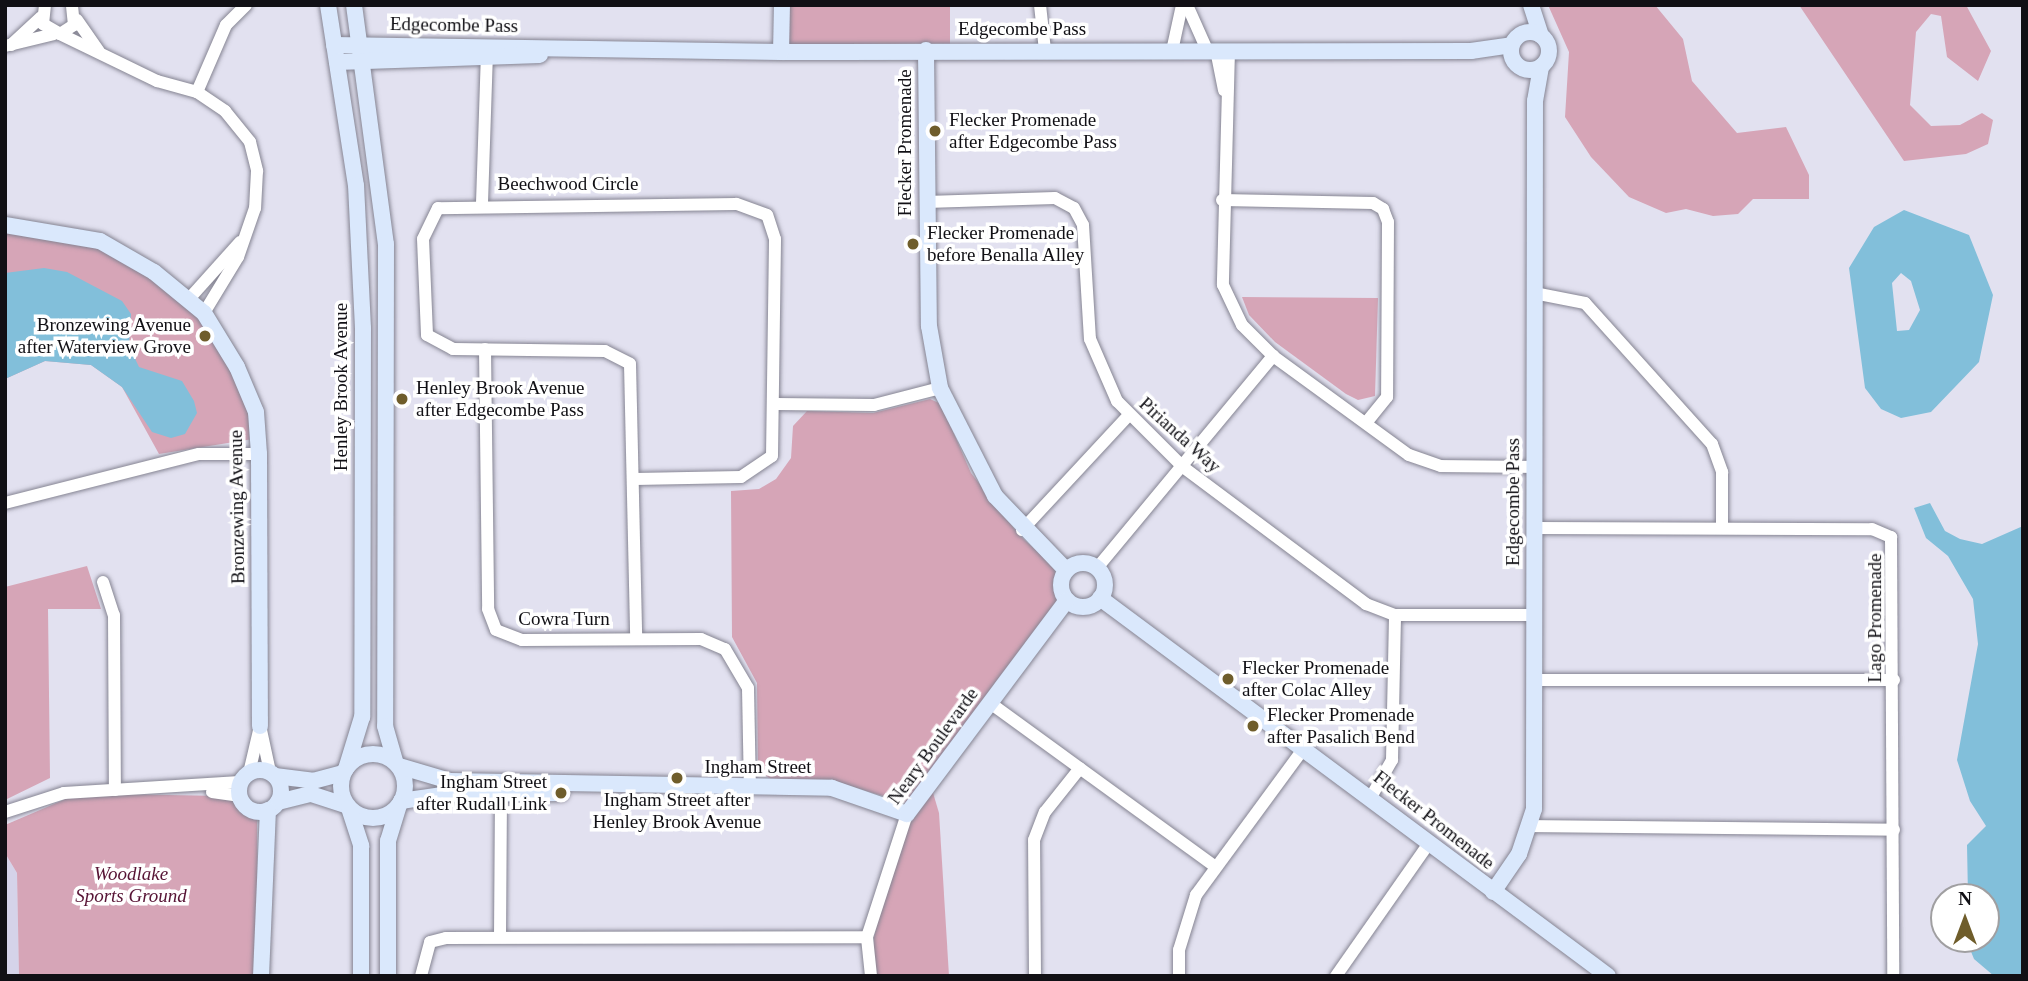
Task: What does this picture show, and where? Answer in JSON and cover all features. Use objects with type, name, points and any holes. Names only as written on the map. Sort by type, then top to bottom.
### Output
[{"type":"street","points":[[197,92],[226,25],[246,5]]},
{"type":"street","name":"Henley Brook Avenue","points":[[328,5],[356,185],[363,329],[362,717],[344,771]]},
{"type":"street","points":[[354,5],[386,244],[385,726],[405,783],[388,841],[388,976]]},
{"type":"street","points":[[781,52],[782,5]]},
{"type":"street","points":[[1040,5],[1045,50]]},
{"type":"street","points":[[1184,5],[1217,50],[1224,90],[1223,285],[1242,325],[1273,356],[1409,455],[1441,466],[1534,467]]},
{"type":"street","points":[[1172,51],[1184,5]]},
{"type":"street","points":[[1518,52],[1526,5]]},
{"type":"street","points":[[1518,52],[1541,35],[1531,5]]},
{"type":"street","points":[[57,34],[75,10],[99,51]]},
{"type":"street","points":[[8,45],[43,11],[57,34]]},
{"type":"street","points":[[8,45],[57,34],[99,51],[157,81],[197,92],[225,111],[250,142],[255,208],[240,242],[188,300]]},
{"type":"street","name":"Edgecombe Pass","points":[[1493,892],[1530,826],[1534,680],[1535,101],[1541,67],[1549,51],[1541,35]]},
{"type":"street","name":"Edgecombe Pass","points":[[334,45],[362,53],[573,50],[1518,52],[1535,101]]},
{"type":"street","name":"Flecker Promenade","points":[[926,50],[929,326],[940,388],[968,451],[1022,530],[1066,570]]},
{"type":"street","points":[[482,203],[487,52]]},
{"type":"street","points":[[1518,52],[1541,67]]},
{"type":"street","name":"Edgecombe Pass","points":[[337,62],[362,53]]},
{"type":"street","name":"Pirianda Way","points":[[926,202],[1055,198],[1074,208],[1083,225],[1090,339],[1128,416],[1183,467],[1366,604],[1395,615],[1534,615]]},
{"type":"street","points":[[1222,200],[1373,203],[1383,209],[1388,222],[1388,397],[1366,423]]},
{"type":"street","name":"Beechwood Circle","points":[[635,479],[755,471],[772,456],[776,404],[775,239],[762,210],[736,204],[482,203],[438,208],[424,226],[423,325],[438,344],[485,349],[621,355],[634,384],[636,638]]},
{"type":"street","name":"Bronzewing Avenue","points":[[5,225],[100,242],[188,300],[204,313],[256,412],[259,454],[260,726],[273,774]]},
{"type":"street","points":[[204,313],[239,257],[240,242]]},
{"type":"street","points":[[1534,293],[1585,303],[1712,444],[1722,472],[1722,528]]},
{"type":"street","name":"Cowra Turn","points":[[485,349],[491,623],[511,639],[701,639],[725,649],[742,667],[748,688],[750,788]]},
{"type":"street","points":[[1097,568],[1273,356]]},
{"type":"street","points":[[776,404],[874,405],[940,388]]},
{"type":"street","points":[[1022,530],[1128,416]]},
{"type":"street","points":[[5,503],[198,454],[259,454]]},
{"type":"street","name":"Lago Promenade","points":[[1534,528],[1872,528],[1891,537],[1894,680],[1893,976]]},
{"type":"street","points":[[1084,563],[1097,568],[1105,586],[1100,598],[1088,606],[1067,600],[1061,589],[1066,570],[1084,563]]},
{"type":"street","points":[[103,582],[114,615],[116,790]]},
{"type":"street","name":"Flecker Promenade","points":[[1100,598],[1371,797],[1493,892],[1608,976]]},
{"type":"street","name":"Neary Boulevarde","points":[[871,976],[867,937],[906,814],[1067,600]]},
{"type":"street","points":[[1371,797],[1392,760],[1395,615]]},
{"type":"street","points":[[1534,680],[1894,680]]},
{"type":"street","points":[[990,703],[1216,867]]},
{"type":"street","name":"Bronzewing Avenue","points":[[243,783],[260,726]]},
{"type":"street","points":[[1179,976],[1180,950],[1196,895],[1304,748]]},
{"type":"street","points":[[5,812],[64,793],[187,790],[243,783],[273,774],[313,781],[344,771],[369,754],[397,764]]},
{"type":"street","name":"Ingham Street","points":[[397,764],[431,778],[501,788],[832,788],[906,814]]},
{"type":"street","points":[[1035,976],[1034,840],[1045,811],[1080,768]]},
{"type":"street","points":[[344,771],[348,807],[361,846],[361,976]]},
{"type":"street","points":[[261,976],[261,850],[273,774]]},
{"type":"street","points":[[243,783],[266,807]]},
{"type":"street","points":[[500,937],[501,788]]},
{"type":"street","name":"Ingham Street","points":[[400,804],[501,788]]},
{"type":"street","points":[[266,807],[311,794],[348,807],[369,818],[400,804]]},
{"type":"street","points":[[1530,826],[1894,830]]},
{"type":"street","points":[[1336,976],[1429,843]]},
{"type":"street","points":[[421,976],[425,952],[438,938],[867,937]]},
{"type":"shaded area","points":[[5,853],[17,873],[19,976],[5,976]]},
{"type":"green space","points":[[781,5],[950,5],[950,47],[781,47]]},
{"type":"green space","points":[[1548,5],[1655,5],[1683,39],[1692,81],[1737,133],[1786,127],[1809,175],[1809,199],[1753,199],[1738,214],[1713,216],[1686,209],[1666,213],[1629,197],[1591,157],[1565,117],[1569,52]]},
{"type":"green space","points":[[1799,5],[1966,5],[1991,51],[1978,81],[1947,57],[1941,16],[1931,14],[1916,32],[1910,105],[1931,126],[1960,125],[1982,113],[1993,120],[1988,144],[1966,154],[1904,161]]},
{"type":"green space","points":[[33,232],[94,245],[166,285],[211,332],[243,389],[253,439],[159,454],[122,387],[91,365],[45,361],[5,379],[5,233]]},
{"type":"green space","points":[[1242,297],[1378,298],[1375,396],[1358,400],[1346,394],[1275,342],[1249,315]]},
{"type":"green space","points":[[930,399],[941,404],[971,473],[1019,535],[1054,567],[1060,599],[910,804],[833,781],[773,781],[758,769],[757,683],[732,637],[731,491],[759,489],[776,479],[791,458],[793,426],[807,411],[873,413]]},
{"type":"green space","points":[[87,566],[101,609],[48,609],[50,778],[5,800],[5,587]]},
{"type":"green space","points":[[931,786],[939,813],[949,976],[874,976],[874,937],[885,894],[911,814]]},
{"type":"green space","name":"Woodlake Sports Ground","points":[[113,794],[222,796],[244,801],[257,813],[258,976],[19,976],[17,873],[5,853],[5,825],[68,798]]},
{"type":"water","points":[[1904,210],[1969,235],[1993,295],[1979,362],[1931,412],[1901,418],[1881,409],[1865,388],[1849,268],[1874,227]],"holes":[[[1901,273],[1911,281],[1920,310],[1909,330],[1897,331],[1892,283]]]},
{"type":"water","points":[[44,268],[67,272],[122,301],[131,314],[129,346],[139,367],[182,381],[194,401],[197,413],[185,434],[171,438],[152,432],[122,387],[91,365],[45,361],[5,379],[5,273]]},
{"type":"water","points":[[1930,503],[1945,531],[1960,539],[1982,544],[2023,526],[2023,976],[1994,976],[1974,959],[1972,953],[2000,953],[2000,883],[1968,883],[1967,845],[1986,826],[1970,801],[1957,760],[1978,644],[1973,599],[1948,556],[1926,538],[1914,508]]},
{"type":"place","name":"Flecker Promenade after Edgecombe Pass","points":[[935,131]]},
{"type":"place","name":"Flecker Promenade before Benalla Alley","points":[[913,244]]},
{"type":"place","name":"Bronzewing Avenue after Waterview Grove","points":[[205,336]]},
{"type":"place","name":"Henley Brook Avenue after Edgecombe Pass","points":[[402,399]]},
{"type":"place","name":"Flecker Promenade after Colac Alley","points":[[1228,679]]},
{"type":"place","name":"Flecker Promenade after Pasalich Bend","points":[[1253,726]]},
{"type":"place","name":"Ingham Street after Henley Brook Avenue","points":[[677,778]]},
{"type":"place","name":"Ingham Street after Rudall Link","points":[[561,793]]}]
